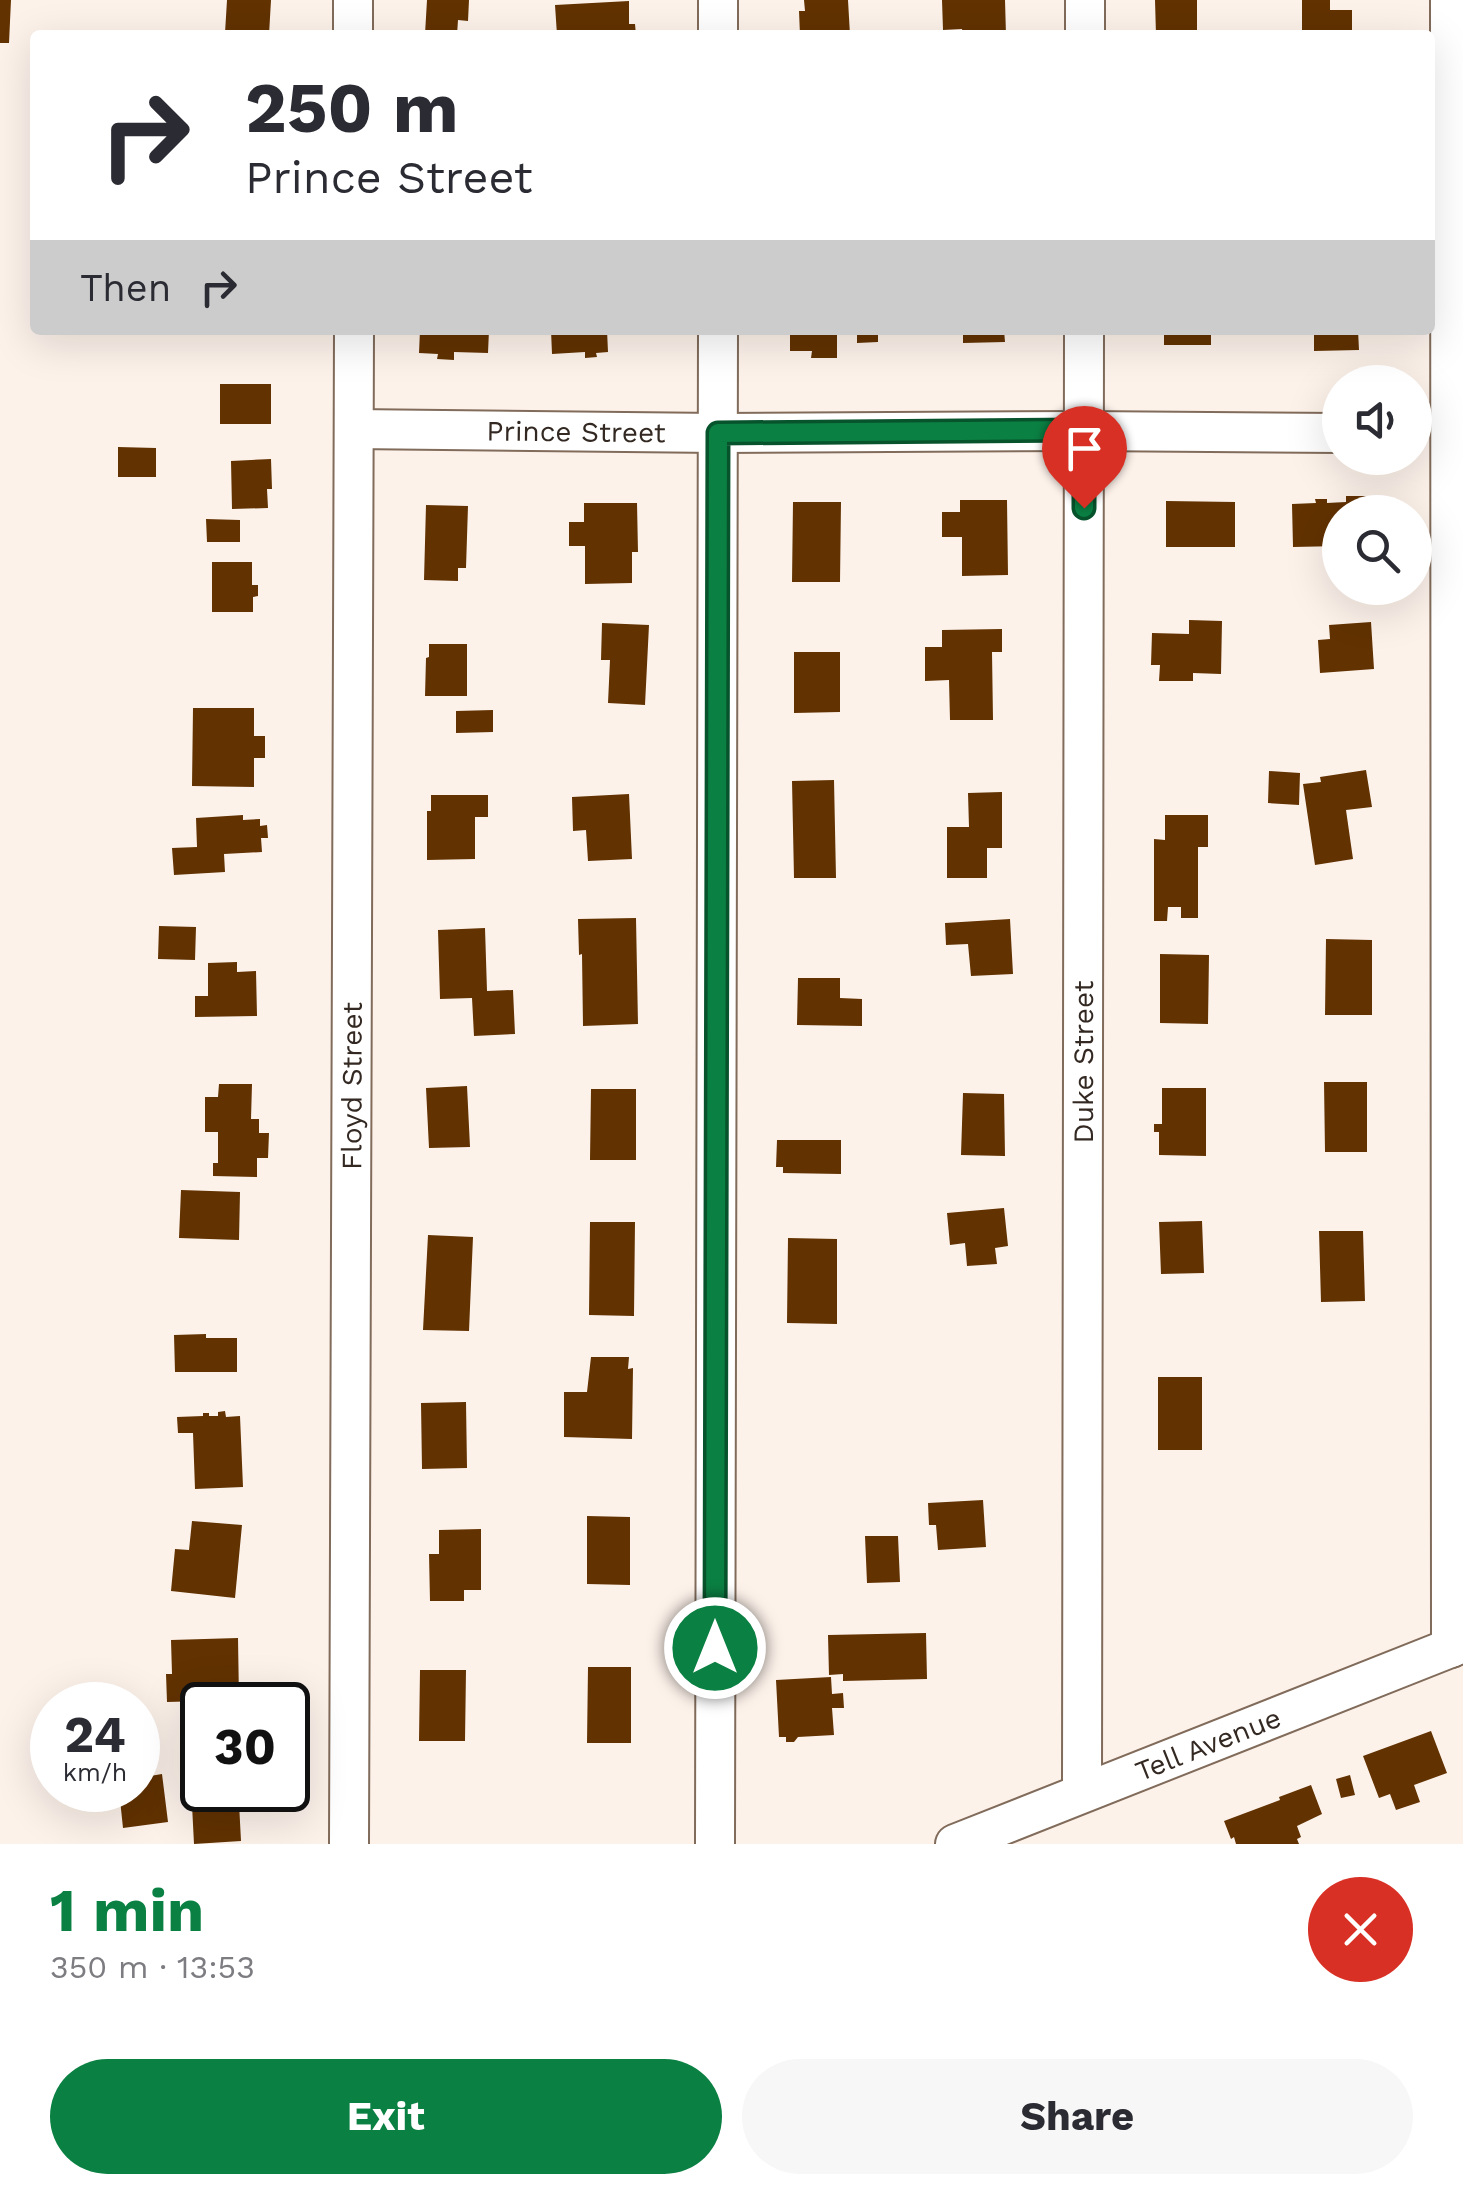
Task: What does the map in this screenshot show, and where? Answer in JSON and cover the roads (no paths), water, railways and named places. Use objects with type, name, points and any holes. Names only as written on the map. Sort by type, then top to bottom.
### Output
[{"type":"street","points":[[353,0],[354,30]]},
{"type":"street","points":[[718,0],[718,30]]},
{"type":"street","points":[[1085,0],[1085,30]]},
{"type":"street","points":[[1450,0],[1443,434],[1457,1646]]},
{"type":"street","name":"Floyd Street","points":[[349,1844],[354,335]]},
{"type":"street","points":[[715,1844],[718,335]]},
{"type":"street","name":"Duke Street","points":[[1082,1792],[1084,335]]},
{"type":"street","name":"Prince Street","points":[[354,429],[1322,433]]},
{"type":"street","name":"Tell Avenue","points":[[955,1844],[1457,1646]]}]
